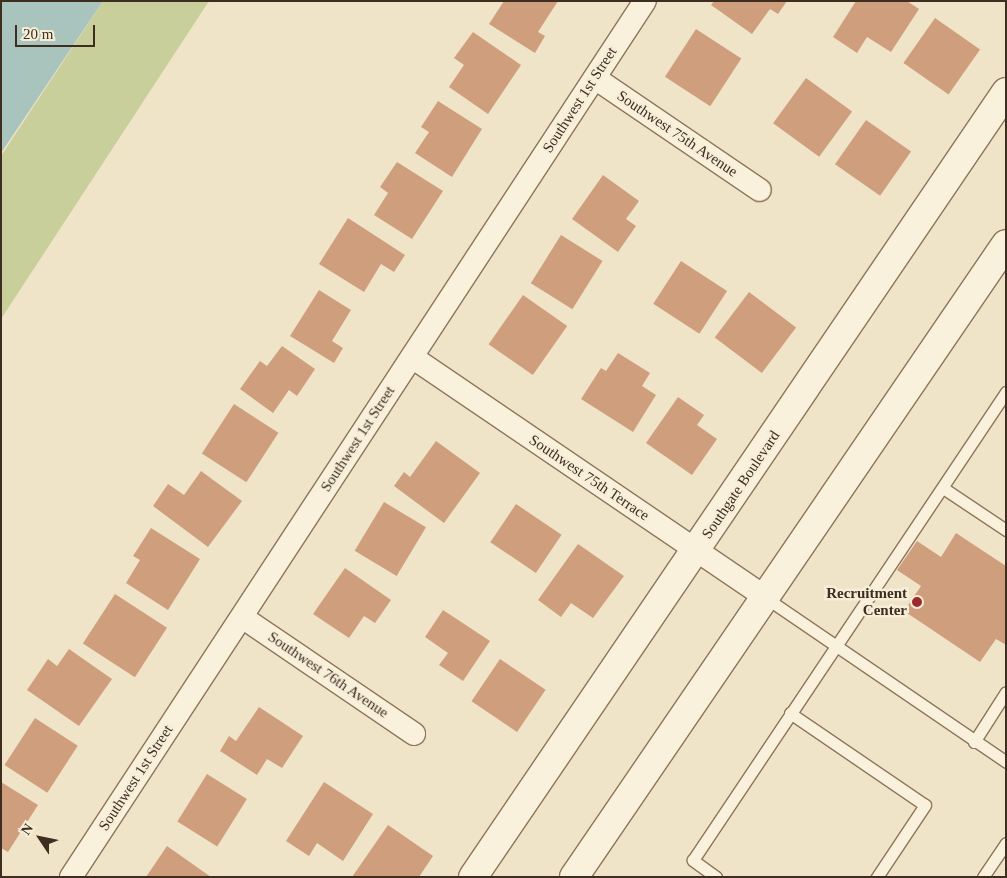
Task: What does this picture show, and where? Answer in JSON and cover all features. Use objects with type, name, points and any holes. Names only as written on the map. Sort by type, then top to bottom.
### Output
[{"type":"main road","name":"Southgate Boulevard","points":[[473,877],[1006,92]]},
{"type":"main road","points":[[574,877],[1005,245]]},
{"type":"street","name":"Southwest 1st Street","points":[[71,877],[645,1]]},
{"type":"street","name":"Southwest 75th Avenue","points":[[595,78],[760,190]]},
{"type":"street","name":"Southwest 75th Terrace","points":[[412,357],[766,598]]},
{"type":"street","name":"Southwest 76th Avenue","points":[[242,617],[414,734]]},
{"type":"lane","points":[[716,877],[693,860],[834,646],[943,488],[1006,392]]},
{"type":"lane","points":[[943,488],[1006,530]]},
{"type":"lane","points":[[766,598],[974,742],[1006,762]]},
{"type":"lane","points":[[974,742],[1006,692]]},
{"type":"lane","points":[[790,713],[925,805],[877,877]]},
{"type":"lane","points":[[983,877],[1006,843]]},
{"type":"green space","points":[[103,1],[209,1],[1,319],[1,156]]},
{"type":"water","points":[[1,1],[103,1],[1,153]]},
{"type":"building","points":[[504,1],[558,1],[538,32],[545,36],[535,53],[489,24]]},
{"type":"building","points":[[714,1],[787,1],[778,14],[770,9],[752,34],[711,5]]},
{"type":"building","points":[[856,1],[907,1],[919,9],[891,52],[867,37],[857,53],[833,37]]},
{"type":"building","points":[[935,18],[980,50],[949,95],[903,63]]},
{"type":"building","points":[[696,29],[741,58],[710,106],[665,77]]},
{"type":"building","points":[[473,32],[521,65],[488,114],[449,87],[464,65],[454,58]]},
{"type":"building","points":[[806,78],[852,112],[819,157],[773,123]]},
{"type":"building","points":[[438,101],[482,129],[452,177],[415,153],[429,132],[421,127]]},
{"type":"building","points":[[866,120],[911,152],[880,196],[835,164]]},
{"type":"building","points":[[397,162],[443,191],[412,239],[374,215],[388,193],[380,187]]},
{"type":"building","points":[[603,175],[639,201],[626,219],[636,226],[618,252],[572,219]]},
{"type":"building","points":[[348,218],[405,255],[394,272],[381,264],[364,292],[319,264]]},
{"type":"building","points":[[561,235],[603,261],[572,309],[531,283]]},
{"type":"building","points":[[681,261],[727,291],[699,334],[653,304]]},
{"type":"building","points":[[319,290],[351,310],[332,341],[343,348],[334,363],[290,336]]},
{"type":"building","points":[[749,292],[796,328],[762,373],[715,338]]},
{"type":"building","points":[[523,295],[567,326],[533,375],[489,344]]},
{"type":"building","points":[[282,346],[315,369],[297,396],[289,390],[273,413],[240,389],[260,361],[267,366]]},
{"type":"building","points":[[618,353],[650,373],[642,386],[656,395],[633,432],[581,399],[601,368],[606,371]]},
{"type":"building","points":[[678,397],[704,415],[697,425],[717,439],[692,475],[646,443]]},
{"type":"building","points":[[234,404],[278,433],[246,482],[202,453]]},
{"type":"building","points":[[436,441],[480,473],[444,523],[394,486],[404,472],[410,477]]},
{"type":"building","points":[[201,471],[242,501],[208,547],[153,506],[168,484],[184,495]]},
{"type":"building","points":[[384,502],[426,527],[397,576],[355,551]]},
{"type":"building","points":[[516,504],[562,535],[536,573],[490,542]]},
{"type":"building","points":[[151,528],[200,559],[168,610],[126,583],[140,560],[133,556]]},
{"type":"building","points":[[956,533],[1006,566],[1006,645],[996,639],[980,662],[904,611],[921,586],[897,570],[917,541],[941,557]]},
{"type":"building","points":[[578,544],[624,576],[593,618],[571,603],[561,617],[538,600]]},
{"type":"building","points":[[345,568],[391,600],[375,623],[364,616],[349,638],[313,614]]},
{"type":"building","points":[[115,594],[167,628],[135,677],[83,643]]},
{"type":"building","points":[[443,610],[490,641],[463,681],[439,665],[448,653],[425,637]]},
{"type":"building","points":[[69,649],[112,679],[79,726],[27,690],[48,659],[57,666]]},
{"type":"building","points":[[500,659],[546,690],[517,732],[471,701]]},
{"type":"building","points":[[259,707],[303,736],[282,768],[267,759],[257,775],[220,751],[229,736],[236,741]]},
{"type":"building","points":[[35,718],[78,746],[47,793],[5,765]]},
{"type":"building","points":[[207,774],[247,799],[217,846],[177,821]]},
{"type":"building","points":[[1,782],[38,805],[8,852],[1,848]]},
{"type":"building","points":[[324,782],[373,814],[343,861],[317,843],[309,856],[286,841]]},
{"type":"building","points":[[388,825],[433,856],[419,877],[352,877]]},
{"type":"building","points":[[167,846],[211,877],[146,877]]},
{"type":"place","name":"Recruitment Center","points":[[917,602]]}]
